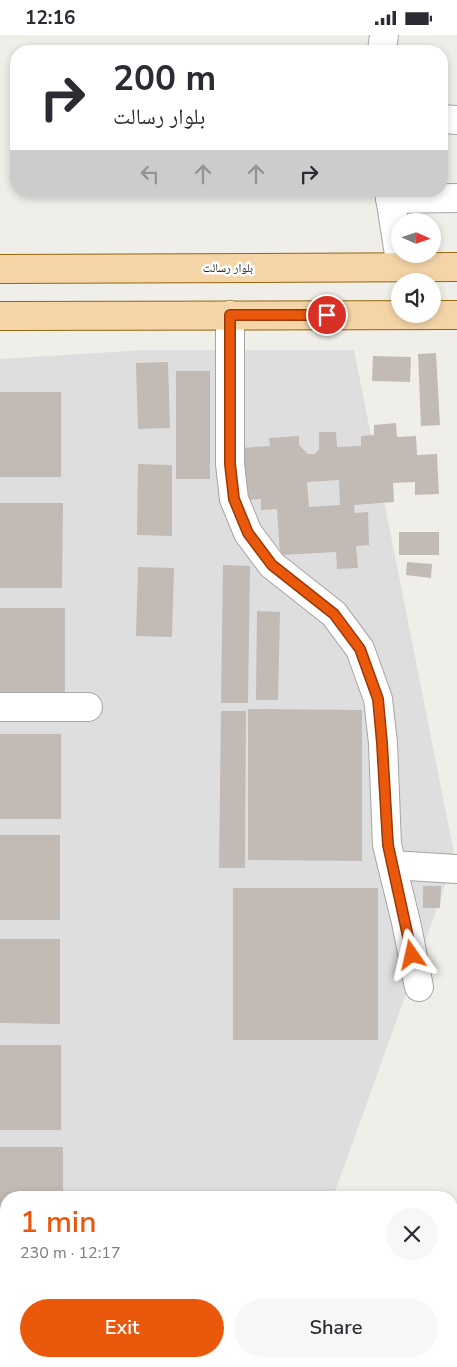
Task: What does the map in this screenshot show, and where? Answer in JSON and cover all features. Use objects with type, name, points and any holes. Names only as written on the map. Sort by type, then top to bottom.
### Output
[{"type":"main road","name":"بلوار رسالت","points":[[0,269],[457,267]]},
{"type":"main road","points":[[0,316],[457,315]]},
{"type":"street","points":[[390,197],[401,267]]},
{"type":"street","points":[[230,315],[230,464],[234,499],[248,533],[272,565],[334,614],[360,649],[378,699],[388,845],[419,987]]},
{"type":"street","points":[[0,707],[88,707]]},
{"type":"street","points":[[392,865],[457,869]]},
{"type":"shaded area","points":[[146,350],[354,350],[455,858],[335,1191],[0,1191],[0,359]]},
{"type":"building","points":[[436,353],[440,425],[421,426],[418,354]]},
{"type":"building","points":[[373,356],[411,357],[410,382],[372,381]]},
{"type":"building","points":[[168,362],[170,428],[138,429],[136,363]]},
{"type":"building","points":[[176,371],[210,371],[210,479],[176,479]]},
{"type":"building","points":[[0,392],[61,392],[61,477],[0,477]]},
{"type":"building","points":[[396,423],[397,437],[416,436],[417,455],[437,454],[439,494],[415,495],[415,482],[393,483],[394,502],[354,505],[355,513],[368,512],[369,545],[356,546],[358,568],[337,569],[336,552],[280,555],[277,509],[261,510],[261,499],[244,500],[241,448],[270,446],[269,438],[299,436],[299,445],[308,454],[315,454],[319,449],[319,432],[336,432],[337,447],[361,446],[361,436],[374,435],[374,425]],"holes":[[[339,480],[340,505],[309,507],[307,482]]]},
{"type":"building","points":[[138,464],[172,465],[172,536],[137,535]]},
{"type":"building","points":[[0,503],[63,503],[62,588],[0,588]]},
{"type":"building","points":[[399,532],[439,532],[439,555],[399,555]]},
{"type":"building","points":[[407,562],[432,564],[431,578],[406,575]]},
{"type":"building","points":[[223,565],[250,566],[248,703],[221,703]]},
{"type":"building","points":[[138,567],[174,568],[172,637],[136,636]]},
{"type":"building","points":[[0,608],[65,608],[65,693],[0,693]]},
{"type":"building","points":[[257,611],[280,612],[278,700],[256,700]]},
{"type":"building","points":[[248,709],[362,710],[362,861],[248,860]]},
{"type":"building","points":[[221,711],[246,711],[245,868],[219,868]]},
{"type":"building","points":[[0,734],[61,734],[61,819],[0,819]]},
{"type":"building","points":[[0,835],[60,835],[60,920],[0,920]]},
{"type":"building","points":[[423,886],[441,886],[440,908],[423,908]]},
{"type":"building","points":[[233,888],[378,888],[378,1040],[233,1040]]},
{"type":"building","points":[[0,939],[60,939],[60,1024],[0,1023]]},
{"type":"building","points":[[0,1045],[61,1045],[61,1130],[0,1130]]},
{"type":"building","points":[[0,1147],[63,1147],[63,1191],[0,1191]]},
{"type":"route","points":[[327,315],[230,315],[230,464],[234,499],[248,533],[272,565],[334,614],[360,649],[378,699],[388,845],[412,955]]}]
